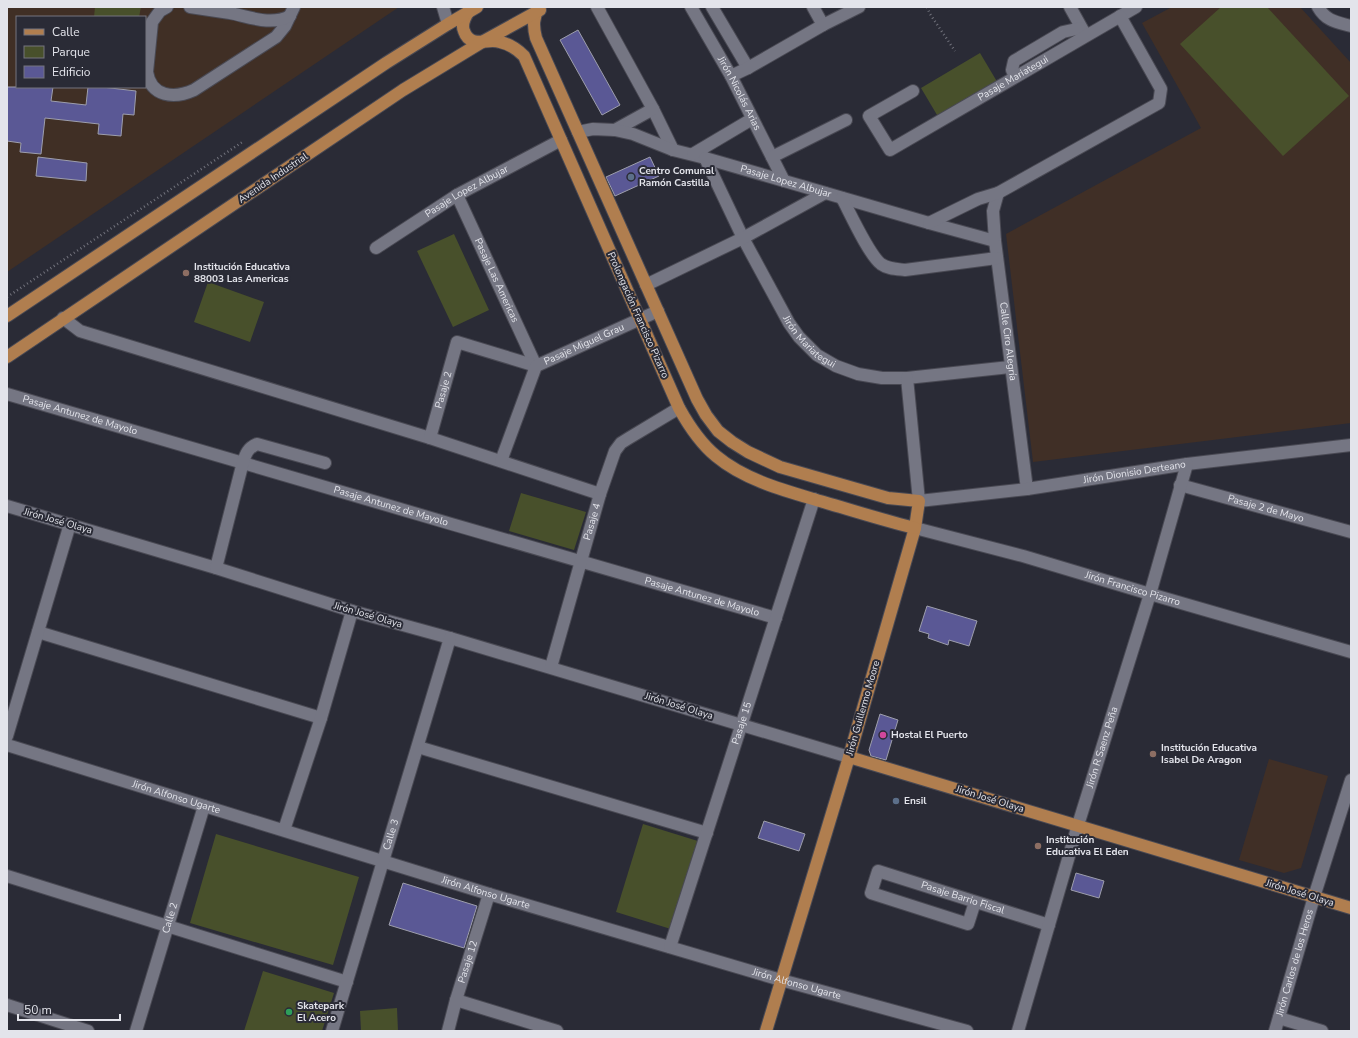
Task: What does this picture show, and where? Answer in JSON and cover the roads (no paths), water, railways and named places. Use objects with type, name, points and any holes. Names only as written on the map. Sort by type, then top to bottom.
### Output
[{"type":"main road","name":"Avenida Industrial","points":[[7,356],[403,90],[540,8]]},
{"type":"main road","name":"Prolongación Francisco Pizarro","points":[[540,8],[534,20],[533,28],[536,38],[697,399],[706,415],[718,431],[748,452],[780,467],[888,498],[919,501]]},
{"type":"main road","points":[[7,316],[379,68],[473,9]]},
{"type":"main road","name":"Prolongación Francisco Pizarro","points":[[473,9],[464,20],[463,30],[468,38],[472,41],[498,41],[508,44],[517,49],[524,56],[679,408],[688,424],[700,440],[716,456],[736,471],[774,487],[892,523],[915,528]]},
{"type":"main road","name":"Jirón Guillermo Moore","points":[[766,1031],[849,757],[915,528],[919,501]]},
{"type":"main road","name":"Jirón José Olaya","points":[[849,757],[1351,908]]},
{"type":"street","points":[[167,7],[160,11],[152,22],[147,72],[148,78],[154,88],[166,94],[172,95],[180,95],[194,90],[258,50],[281,32],[292,11]]},
{"type":"street","points":[[190,7],[229,13],[260,20],[277,21],[292,11]]},
{"type":"street","points":[[443,7],[448,24]]},
{"type":"street","points":[[597,7],[653,109],[673,150]]},
{"type":"street","name":"Jirón Nicolás Arias","points":[[691,7],[731,76],[784,181]]},
{"type":"street","name":"Jirón Nicolás Arias","points":[[712,7],[748,68]]},
{"type":"street","points":[[813,7],[823,25]]},
{"type":"street","points":[[731,76],[748,68],[823,25],[841,11],[859,7]]},
{"type":"street","points":[[1070,7],[1083,32]]},
{"type":"street","name":"Pasaje Mariategui","points":[[913,91],[869,116],[890,150],[1015,76],[1083,32],[1120,16],[1136,7]]},
{"type":"street","points":[[1318,7],[1331,21],[1351,26]]},
{"type":"street","points":[[929,223],[978,199],[998,194],[1159,103],[1161,89],[1120,16]]},
{"type":"street","points":[[615,130],[653,109]]},
{"type":"street","points":[[699,156],[752,119]]},
{"type":"street","points":[[772,157],[846,120]]},
{"type":"street","name":"Pasaje Lopez Albujar","points":[[578,132],[593,129],[615,130],[633,134],[673,150],[699,156],[995,241]]},
{"type":"street","name":"Pasaje Lopez Albujar","points":[[376,248],[457,195],[561,140]]},
{"type":"street","name":"Jirón Mariategui","points":[[699,156],[789,323],[799,337],[817,355],[836,366],[858,374],[882,378],[907,378],[1010,367]]},
{"type":"street","points":[[646,286],[743,238],[825,193]]},
{"type":"street","name":"Calle Ciro Alegría","points":[[998,194],[993,211],[995,241],[1010,367],[1027,489]]},
{"type":"street","name":"Pasaje Las Americas","points":[[457,195],[536,366]]},
{"type":"street","points":[[842,198],[872,254],[880,264],[891,269],[905,270],[997,258]]},
{"type":"street","name":"Pasaje Miguel Grau","points":[[501,461],[536,366],[658,311]]},
{"type":"street","points":[[64,318],[80,331],[430,438],[600,494]]},
{"type":"street","name":"Pasaje 2","points":[[430,438],[457,342],[536,366]]},
{"type":"street","name":"Jirón Guillermo Moore","points":[[907,378],[919,501]]},
{"type":"street","name":"Pasaje Antunez de Mayolo","points":[[7,394],[243,462],[581,563],[776,618]]},
{"type":"street","name":"Pasaje 4","points":[[551,667],[600,494],[615,451],[621,443],[679,408]]},
{"type":"street","points":[[216,568],[243,462],[248,450],[252,446],[257,444],[325,463]]},
{"type":"street","name":"Jirón Dionisio Derteano","points":[[919,501],[1027,489],[1187,464],[1351,445]]},
{"type":"street","name":"Jirón R Saenz Peña","points":[[1018,1031],[1078,825],[1150,594],[1187,464]]},
{"type":"street","name":"Pasaje 2 de Mayo","points":[[1180,485],[1351,532]]},
{"type":"street","name":"Pasaje 15","points":[[670,947],[814,499]]},
{"type":"street","name":"Jirón José Olaya","points":[[7,506],[216,568],[352,611],[551,667],[849,757]]},
{"type":"street","points":[[7,736],[70,524]]},
{"type":"street","name":"Jirón Francisco Pizarro","points":[[915,528],[1023,556],[1351,652]]},
{"type":"street","points":[[284,830],[321,718],[352,611]]},
{"type":"street","points":[[38,632],[321,718]]},
{"type":"street","name":"Calle 3","points":[[332,1031],[450,638]]},
{"type":"street","name":"Jirón Alfonso Ugarte","points":[[7,745],[490,894],[781,980],[966,1031]]},
{"type":"street","points":[[418,747],[707,833]]},
{"type":"street","name":"Jirón Carlos de los Heros","points":[[1275,1031],[1314,897],[1351,780]]},
{"type":"street","name":"Calle 2","points":[[136,1031],[204,806]]},
{"type":"street","name":"Pasaje Barrio Fiscal","points":[[976,902],[968,924],[871,893],[878,871],[1049,925]]},
{"type":"street","points":[[7,876],[347,982]]},
{"type":"street","name":"Pasaje 12","points":[[448,1031],[456,1000],[490,894]]},
{"type":"street","points":[[456,1000],[557,1031]]},
{"type":"street","points":[[7,1005],[88,1031]]},
{"type":"street","points":[[1279,1018],[1322,1031]]},
{"type":"place","name":"Centro Comunal Ramón Castilla","points":[[631,177]]},
{"type":"place","name":"Institución Educativa 88003 Las Americas","points":[[186,273]]},
{"type":"place","name":"Hostal El Puerto","points":[[883,735]]},
{"type":"place","name":"Institución Educativa Isabel De Aragon","points":[[1153,754]]},
{"type":"place","name":"Ensil","points":[[896,801]]},
{"type":"place","name":"Institución Educativa El Eden","points":[[1038,846]]},
{"type":"place","name":"Skatepark El Acero","points":[[289,1012]]}]
